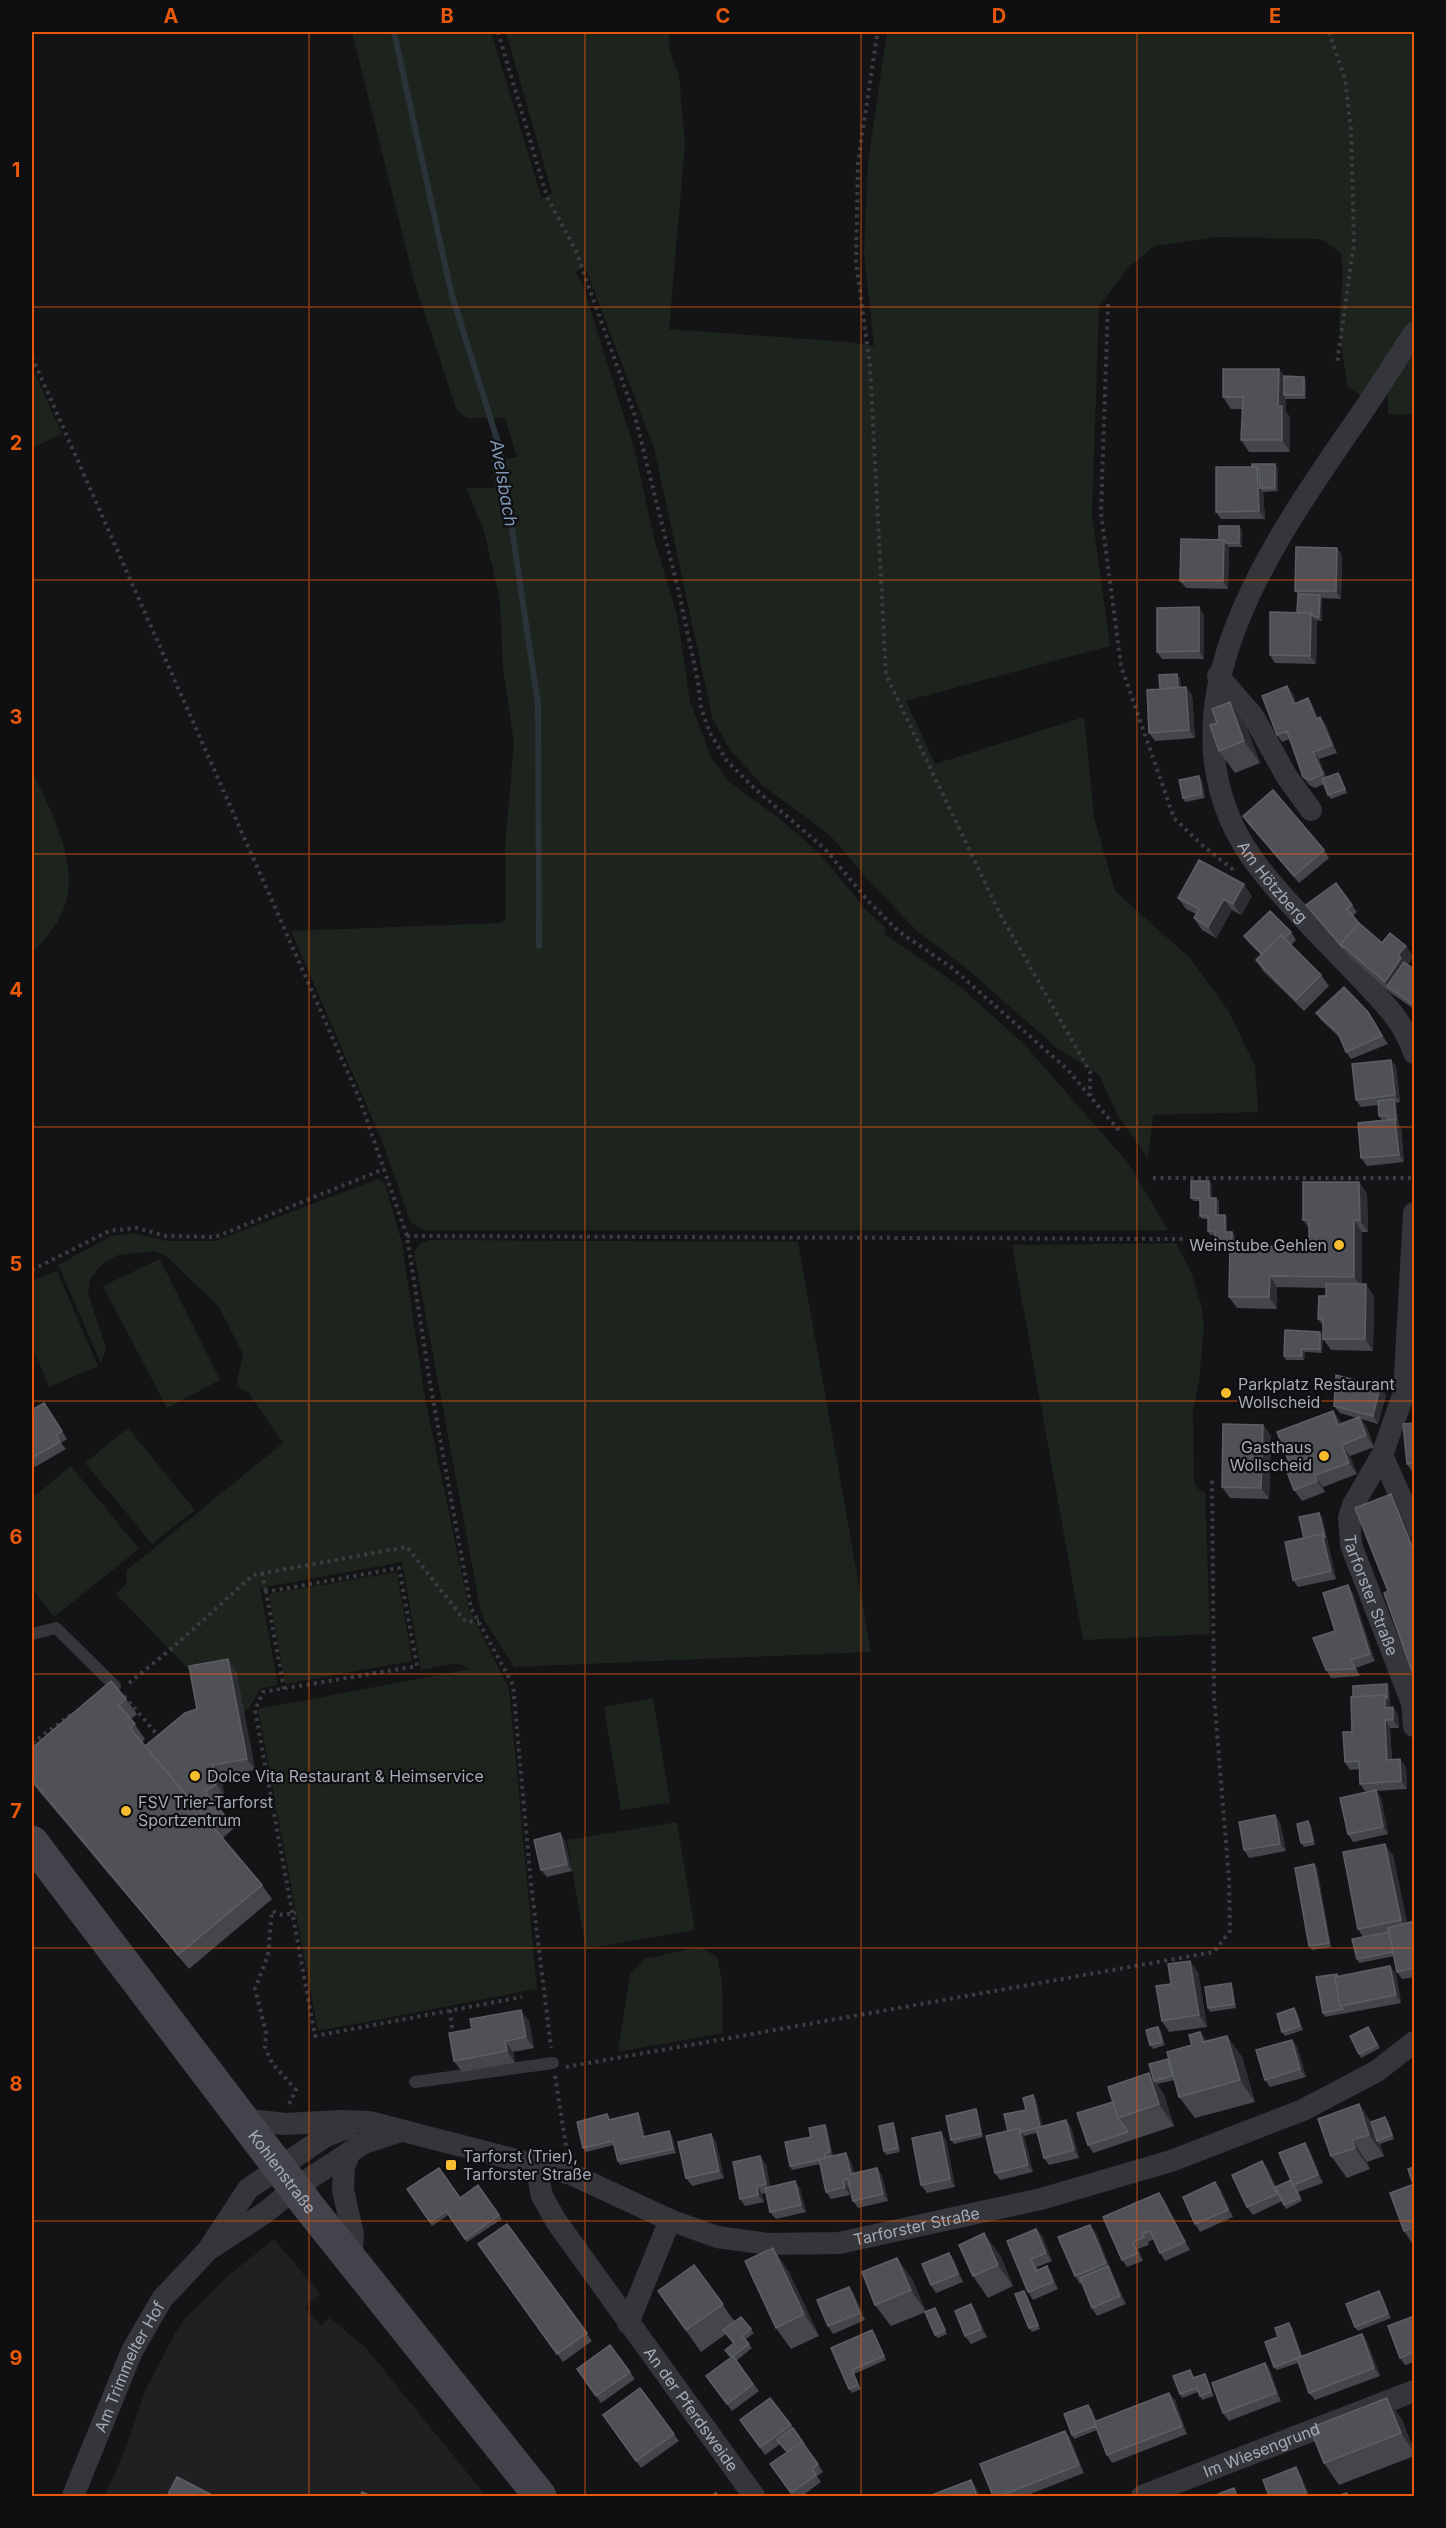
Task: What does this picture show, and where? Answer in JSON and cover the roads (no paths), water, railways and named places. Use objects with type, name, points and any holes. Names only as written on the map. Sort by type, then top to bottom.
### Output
[{"type":"main road","name":"Kohlenstraße","points":[[32,1842],[287,2177],[540,2496]]},
{"type":"street","name":"Am Hötzberg","points":[[1414,333],[1293,512],[1248,596],[1218,676],[1212,746],[1218,778],[1237,832],[1260,870],[1394,1012],[1414,1053]]},
{"type":"street","points":[[1218,676],[1252,716],[1287,777],[1311,810]]},
{"type":"street","points":[[1408,1390],[1414,1213]]},
{"type":"street","name":"Tarforster Straße","points":[[1408,1390],[1382,1455],[1353,1505],[1349,1518],[1350,1539],[1414,1710]]},
{"type":"street","points":[[1382,1455],[1414,1527]]},
{"type":"street","name":"Tarforster Straße","points":[[243,2119],[285,2124],[369,2122],[571,2174],[670,2220],[717,2236],[768,2244],[839,2243],[1041,2199],[1171,2161],[1303,2110],[1377,2071],[1414,2042]]},
{"type":"street","points":[[287,2177],[326,2136],[369,2122]]},
{"type":"street","points":[[287,2177],[350,2152],[364,2143],[402,2131]]},
{"type":"street","points":[[350,2152],[344,2167],[343,2190],[353,2234],[351,2259]]},
{"type":"street","name":"An der Pferdsweide","points":[[536,2165],[542,2196],[556,2221],[754,2496]]},
{"type":"street","name":"Am Trimmelter Hof","points":[[73,2496],[125,2366],[150,2317],[162,2299],[207,2250],[248,2189],[287,2177]]},
{"type":"street","points":[[628,2323],[670,2220]]},
{"type":"street","name":"Im Wiesengrund","points":[[1142,2496],[1414,2391]]},
{"type":"lane","points":[[32,1634],[56,1628],[117,1688]]},
{"type":"lane","points":[[415,2082],[554,2066]]},
{"type":"waterway","name":"Avelsbach","points":[[394,32],[451,292],[500,449],[538,704],[539,946]]},
{"type":"place","name":"Weinstube Gehlen","points":[[1339,1245]]},
{"type":"place","name":"Parkplatz Restaurant Wollscheid","points":[[1226,1393]]},
{"type":"place","name":"Gasthaus Wollscheid","points":[[1324,1456]]},
{"type":"place","name":"Dolce Vita Restaurant & Heimservice","points":[[195,1776]]},
{"type":"place","name":"FSV Trier-Tarforst Sportzentrum","points":[[126,1811]]},
{"type":"place","name":"Tarforst (Trier), Tarforster Straße","points":[[451,2165]]}]
